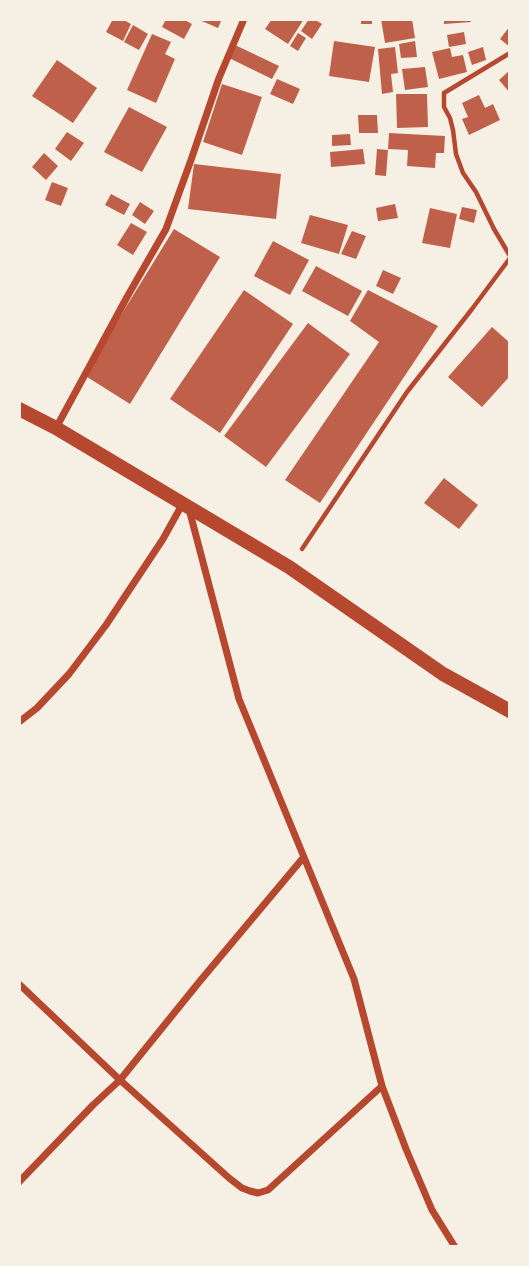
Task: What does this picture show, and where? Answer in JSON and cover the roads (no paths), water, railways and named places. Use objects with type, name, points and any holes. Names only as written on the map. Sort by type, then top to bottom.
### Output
[{"type":"main road","points":[[19,409],[56,428],[289,567],[443,674],[510,711]]},
{"type":"street","points":[[56,428],[166,229],[219,78],[244,19]]},
{"type":"street","points":[[19,722],[37,708],[69,674],[106,625],[186,505]]},
{"type":"street","points":[[186,505],[239,699],[354,979],[382,1086],[406,1149],[432,1210],[456,1247]]},
{"type":"street","points":[[19,1182],[120,1080],[303,858]]},
{"type":"street","points":[[19,984],[229,1178],[242,1188],[258,1193],[268,1190],[279,1181],[382,1086]]}]
